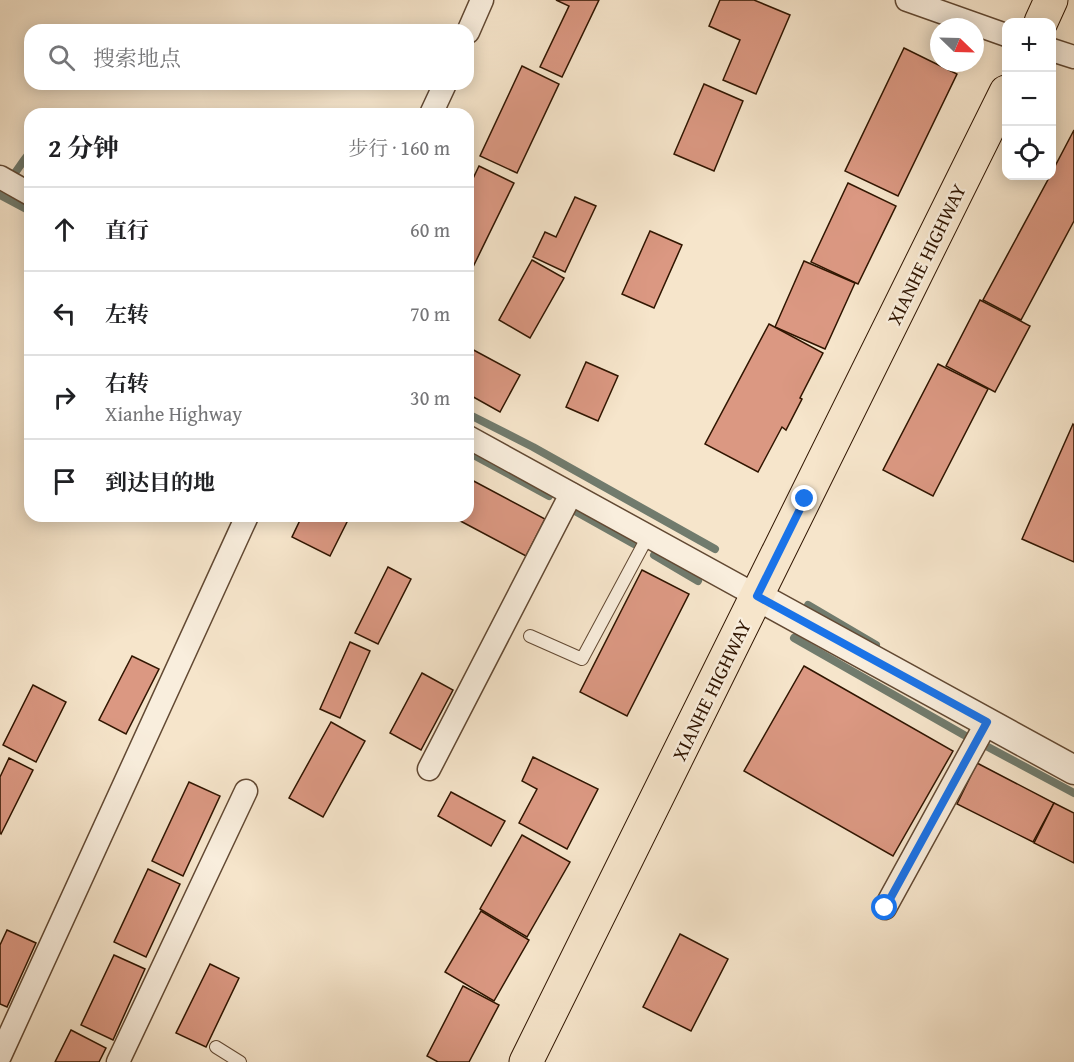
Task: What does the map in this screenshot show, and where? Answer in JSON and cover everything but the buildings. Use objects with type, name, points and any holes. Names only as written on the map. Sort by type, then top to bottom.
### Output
[{"type":"main road","points":[[1043,18],[1052,0]]},
{"type":"main road","name":"XIANHE HIGHWAY","points":[[526,1062],[1002,100]]},
{"type":"street","points":[[472,24],[482,0]]},
{"type":"street","points":[[907,0],[1002,34]]},
{"type":"street","points":[[1056,51],[1074,57]]},
{"type":"street","points":[[434,108],[442,90]]},
{"type":"street","points":[[0,177],[24,191]]},
{"type":"street","points":[[474,440],[1074,770]]},
{"type":"street","points":[[429,769],[571,494]]},
{"type":"street","points":[[0,1056],[244,522]]},
{"type":"street","points":[[885,908],[987,722]]},
{"type":"street","points":[[118,1062],[246,790]]},
{"type":"lane","points":[[530,636],[582,659],[648,536]]},
{"type":"lane","points":[[216,1047],[240,1062]]},
{"type":"waterway","points":[[9,180],[24,160]]},
{"type":"waterway","points":[[0,195],[24,208]]},
{"type":"waterway","points":[[474,417],[533,447],[715,549]]},
{"type":"waterway","points":[[474,455],[549,496]]},
{"type":"waterway","points":[[575,511],[634,544]]},
{"type":"waterway","points":[[654,555],[698,581]]},
{"type":"waterway","points":[[808,605],[876,645]]},
{"type":"waterway","points":[[794,638],[964,735]]},
{"type":"waterway","points":[[988,747],[1074,793]]},
{"type":"route","points":[[805,499],[757,596],[987,722],[885,908]]}]
